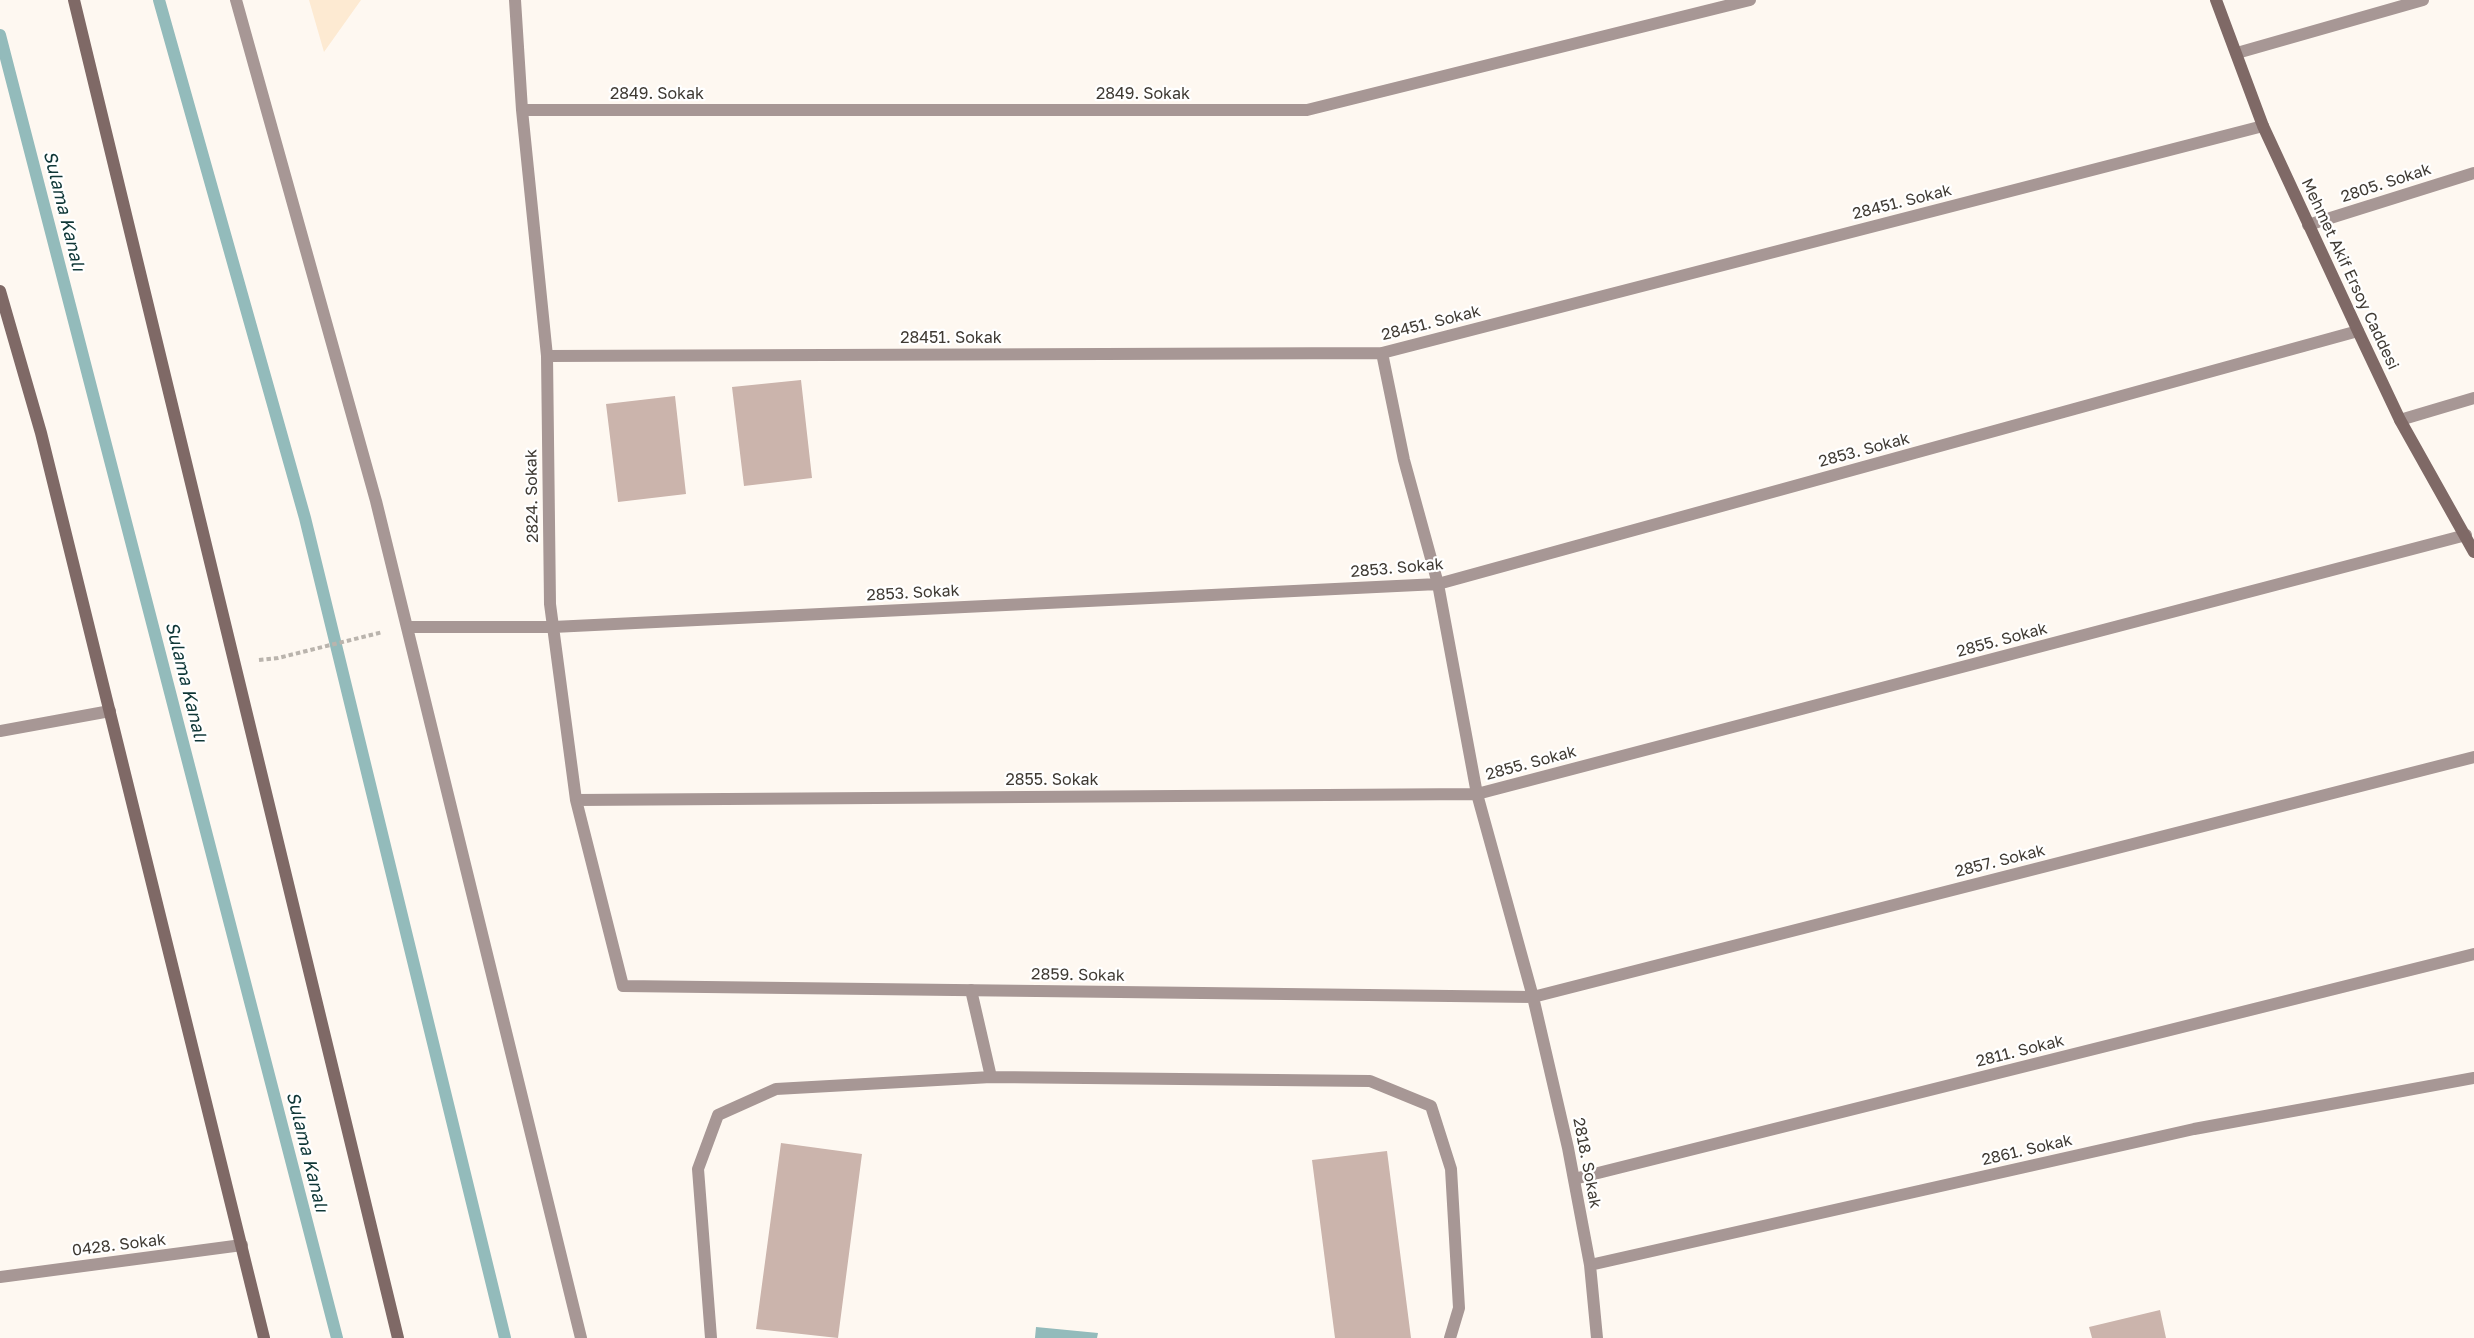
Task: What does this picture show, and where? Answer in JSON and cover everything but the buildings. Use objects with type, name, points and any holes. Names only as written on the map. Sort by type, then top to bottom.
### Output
[{"type":"street","points":[[74,0],[398,1338]]},
{"type":"street","points":[[236,0],[375,501],[581,1338]]},
{"type":"street","name":"2824. Sokak","points":[[515,0],[522,110],[547,356],[550,592],[553,627],[576,800],[623,986]]},
{"type":"street","name":"2849. Sokak","points":[[522,110],[1307,110],[1750,0]]},
{"type":"street","name":"Mehmet Akif Ersoy Caddesi","points":[[2216,0],[2263,126],[2308,225],[2400,420],[2474,552]]},
{"type":"street","points":[[2237,53],[2423,0]]},
{"type":"street","name":"28451. Sokak","points":[[547,356],[1382,353],[2263,126]]},
{"type":"street","name":"2805. Sokak","points":[[2308,225],[2474,173]]},
{"type":"street","points":[[0,291],[41,434],[264,1338]]},
{"type":"street","name":"2853. Sokak","points":[[407,627],[553,627],[1438,584],[2358,331]]},
{"type":"street","name":"2818. Sokak","points":[[1382,353],[1404,460],[1438,584],[1477,794],[1533,997],[1574,1179],[1590,1265],[1597,1338]]},
{"type":"street","points":[[2400,420],[2474,399]]},
{"type":"street","name":"2855. Sokak","points":[[576,800],[1477,794],[2466,535]]},
{"type":"street","points":[[0,731],[110,711]]},
{"type":"street","name":"2857. Sokak","points":[[1533,997],[2474,757]]},
{"type":"street","name":"2811. Sokak","points":[[1574,1179],[2474,954]]},
{"type":"street","name":"2859. Sokak","points":[[623,986],[1533,997]]},
{"type":"street","points":[[971,990],[992,1077]]},
{"type":"street","points":[[711,1338],[698,1169],[718,1115],[776,1089],[992,1077],[1370,1081],[1431,1106],[1451,1169],[1459,1308],[1450,1338]]},
{"type":"street","name":"2861. Sokak","points":[[1590,1265],[2194,1129],[2474,1078]]},
{"type":"street","name":"0428. Sokak","points":[[0,1277],[242,1245]]},
{"type":"path","points":[[278,658],[363,635]]},
{"type":"shaded area","points":[[309,0],[361,0],[324,52]]},
{"type":"water","points":[[1036,1327],[1098,1333],[1097,1338],[1035,1338]]},
{"type":"waterway","points":[[159,0],[305,518],[505,1338]]},
{"type":"waterway","name":"Sulama Kanalı","points":[[0,35],[337,1338]]}]
